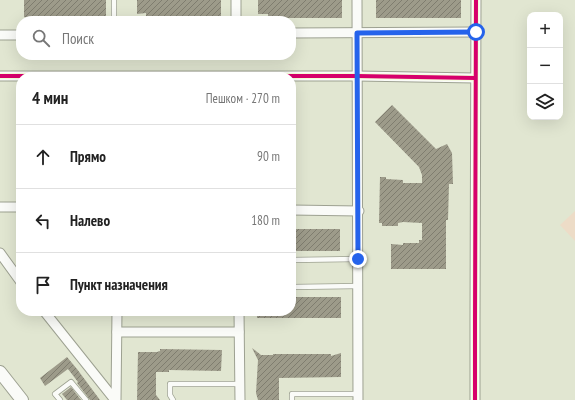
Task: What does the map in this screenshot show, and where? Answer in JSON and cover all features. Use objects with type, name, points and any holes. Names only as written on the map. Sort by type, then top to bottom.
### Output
[{"type":"main road","points":[[0,372],[22,400]]},
{"type":"street","points":[[236,0],[236,16]]},
{"type":"street","points":[[357,0],[359,397]]},
{"type":"street","points":[[476,0],[476,400]]},
{"type":"street","points":[[296,33],[476,32]]},
{"type":"street","points":[[0,35],[16,35]]},
{"type":"street","points":[[0,76],[16,76]]},
{"type":"street","points":[[296,76],[475,78]]},
{"type":"street","points":[[0,207],[16,207]]},
{"type":"street","points":[[296,210],[358,211]]},
{"type":"street","points":[[0,254],[16,275]]},
{"type":"street","points":[[48,316],[115,400]]},
{"type":"street","points":[[115,400],[117,316]]},
{"type":"street","points":[[239,316],[240,400]]},
{"type":"street","points":[[117,332],[240,332]]},
{"type":"lane","points":[[114,0],[114,16]]},
{"type":"lane","points":[[296,260],[358,259]]},
{"type":"lane","points":[[296,287],[359,286]]},
{"type":"lane","points":[[60,400],[55,394],[71,382],[86,400]]},
{"type":"lane","points":[[173,400],[170,395],[170,384],[240,384]]},
{"type":"lane","points":[[292,400],[292,394],[359,397]]},
{"type":"shaded area","points":[[575,211],[575,241],[560,225]]},
{"type":"building","points":[[24,0],[106,0],[106,16],[24,16]]},
{"type":"building","points":[[137,0],[221,0],[221,16],[146,16],[146,13],[137,14]]},
{"type":"building","points":[[258,0],[342,0],[342,18],[296,18],[296,16],[268,16],[268,14],[258,14]]},
{"type":"building","points":[[376,0],[461,0],[461,18],[376,18]]},
{"type":"building","points":[[392,105],[436,149],[447,144],[452,153],[453,184],[449,184],[448,220],[446,220],[446,269],[391,269],[391,244],[403,245],[403,243],[419,243],[419,240],[422,240],[422,223],[403,222],[398,223],[398,226],[382,226],[382,223],[379,223],[380,177],[386,177],[386,179],[403,180],[403,183],[422,183],[422,175],[419,167],[375,122]]},
{"type":"building","points":[[296,229],[340,229],[340,251],[296,251]]},
{"type":"building","points":[[296,297],[341,297],[341,318],[257,318],[257,316],[296,316]]},
{"type":"building","points":[[252,348],[261,355],[331,354],[331,356],[341,353],[341,377],[279,378],[279,400],[258,400],[256,393],[258,360]]},
{"type":"building","points":[[160,349],[222,350],[221,371],[169,370],[169,372],[156,372],[156,395],[160,400],[137,400],[138,352],[157,352],[160,351]]},
{"type":"building","points":[[67,357],[100,400],[90,400],[68,369],[45,386],[40,378]]},
{"type":"building","points":[[71,387],[81,400],[67,400],[62,394]]},
{"type":"cycle path","points":[[475,400],[476,0]]},
{"type":"cycle path","points":[[0,76],[16,76]]},
{"type":"cycle path","points":[[296,76],[475,78]]},
{"type":"route","points":[[358,259],[357,33],[476,32]]}]
